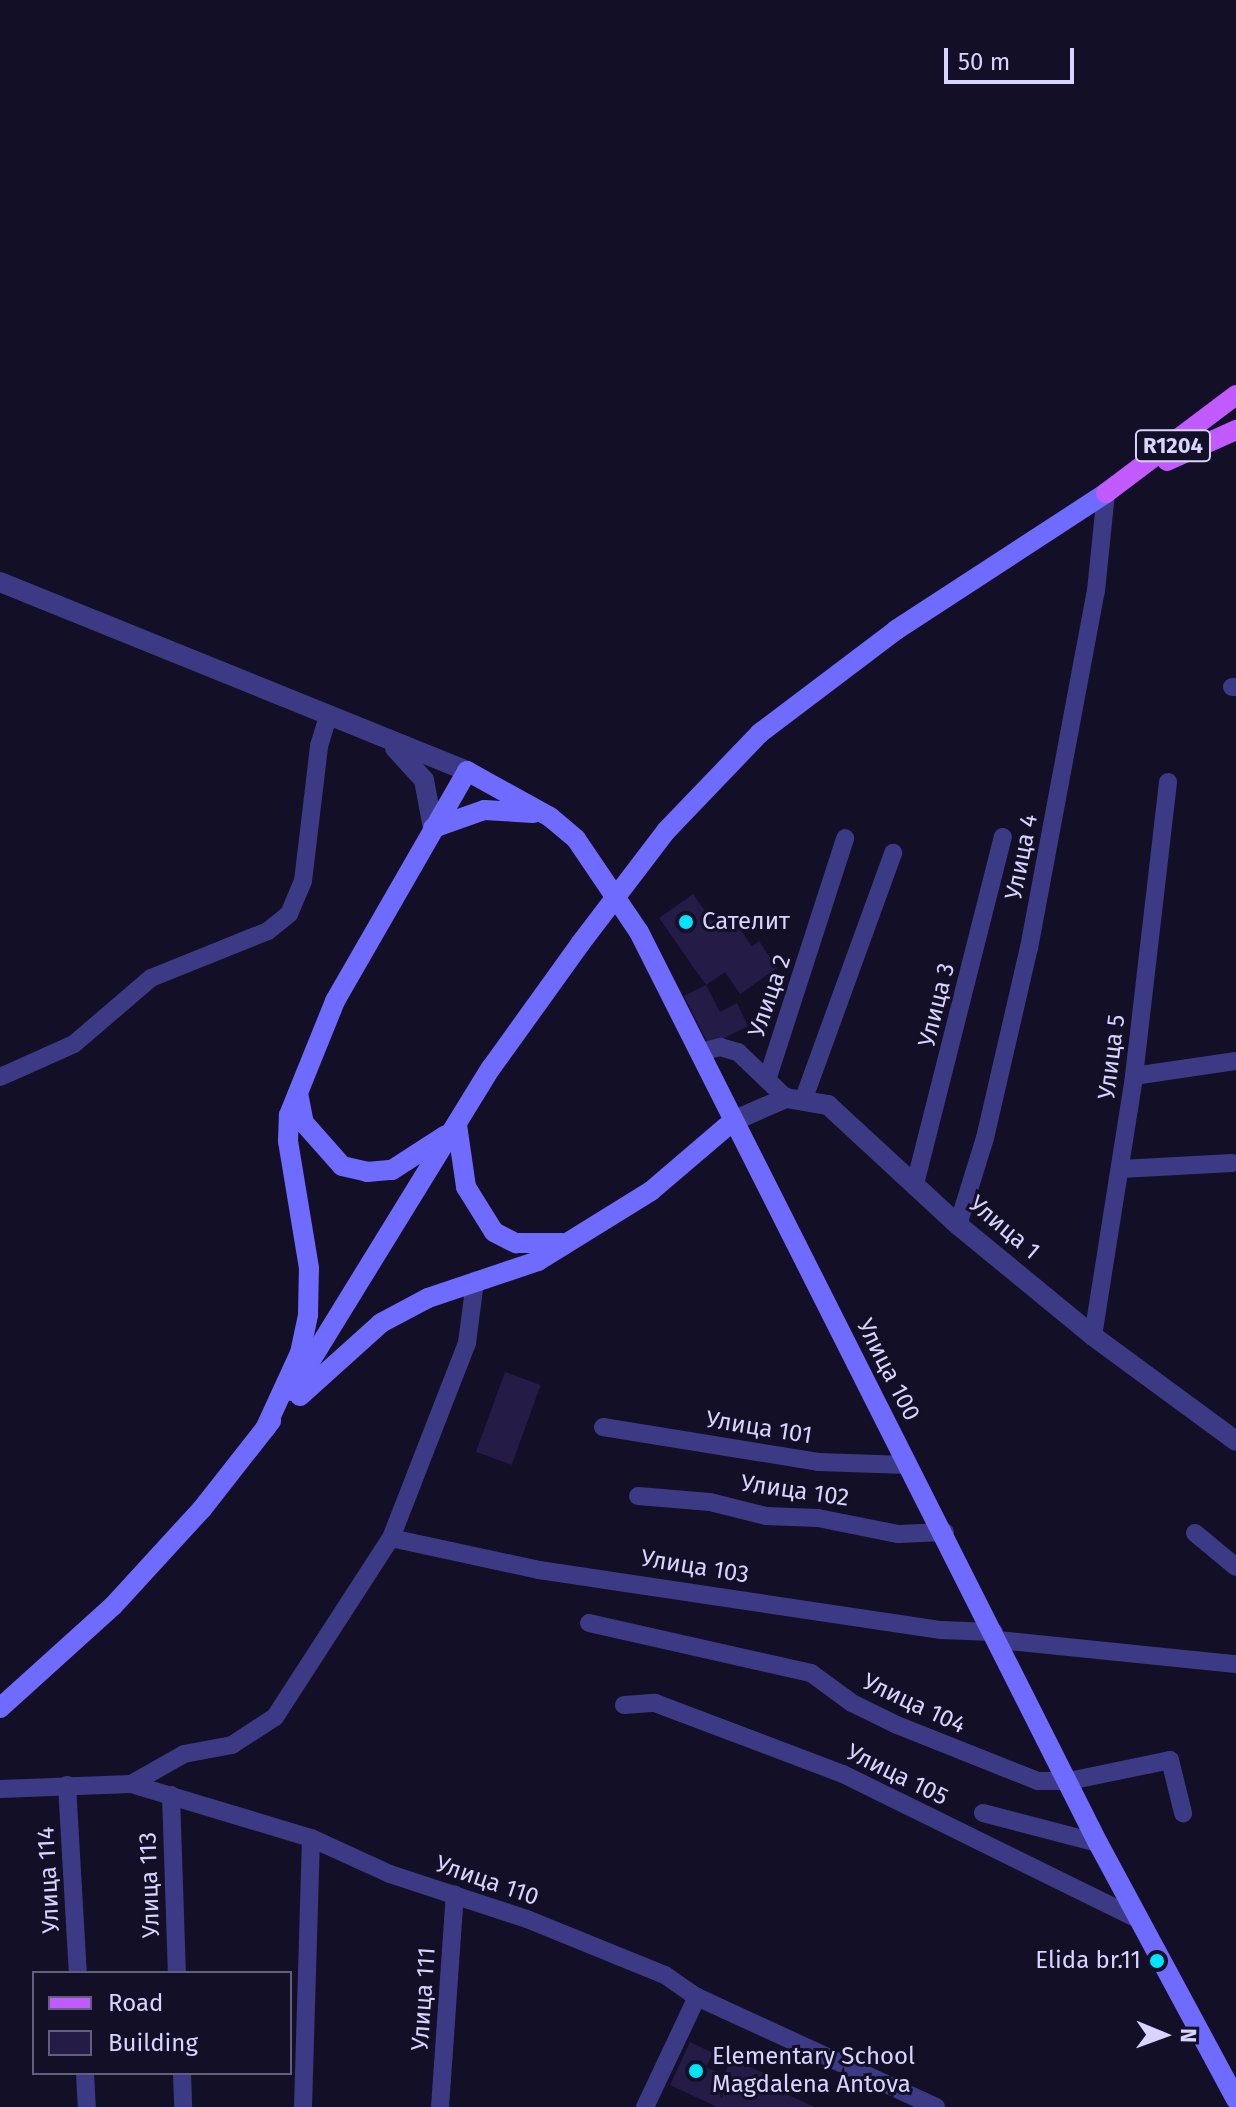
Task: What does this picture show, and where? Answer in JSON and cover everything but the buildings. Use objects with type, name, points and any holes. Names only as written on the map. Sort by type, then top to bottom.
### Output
[{"type":"main road","name":"R1204","points":[[0,1708],[113,1606],[202,1509],[265,1429],[323,1347],[533,1005],[666,831],[760,733],[896,630],[1106,493],[1236,395]]},
{"type":"main road","name":"R1204","points":[[1183,453],[1236,420]]},
{"type":"main road","name":"R1204","points":[[1106,493],[1183,453],[1236,430]]},
{"type":"main road","name":"Улица 100","points":[[467,771],[550,817],[601,870],[701,1052],[907,1465],[945,1532],[1098,1843],[1236,2099]]},
{"type":"main road","points":[[265,1429],[300,1353],[308,1314],[309,1268],[288,1141],[297,1089],[335,1001],[467,771]]},
{"type":"main road","points":[[433,828],[484,810],[511,808],[550,817]]},
{"type":"main road","points":[[297,1089],[304,1123],[319,1145],[342,1166],[367,1172],[392,1170],[422,1155],[457,1125]]},
{"type":"main road","points":[[265,1429],[381,1323],[475,1281],[538,1261],[562,1243],[651,1191],[733,1121]]},
{"type":"main road","points":[[457,1125],[466,1187],[494,1232],[516,1243],[562,1243]]},
{"type":"street","name":"Улица 4","points":[[958,1225],[985,1138],[1029,948],[1096,591],[1106,493]]},
{"type":"street","points":[[0,582],[467,771]]},
{"type":"street","points":[[0,1077],[64,1051],[151,978],[268,931],[289,914],[301,890],[319,746],[328,716]]},
{"type":"street","points":[[382,738],[410,759],[424,780],[433,828]]},
{"type":"street","name":"Улица 5","points":[[1093,1336],[1134,1076],[1168,782]]},
{"type":"street","name":"Улица 3","points":[[915,1184],[1003,837]]},
{"type":"street","name":"Улица 2","points":[[768,1077],[845,838]]},
{"type":"street","points":[[733,1121],[795,1098],[893,853]]},
{"type":"street","points":[[701,1052],[720,1047],[738,1052],[795,1098]]},
{"type":"street","points":[[1134,1076],[1236,1061]]},
{"type":"street","name":"Улица 1","points":[[795,1098],[828,1105],[958,1225],[1093,1336],[1236,1441]]},
{"type":"street","points":[[1121,1169],[1232,1163]]},
{"type":"street","points":[[131,1784],[184,1754],[232,1745],[275,1717],[391,1538],[467,1343],[475,1281]]},
{"type":"street","name":"Улица 101","points":[[603,1427],[818,1462],[907,1465]]},
{"type":"street","name":"Улица 102","points":[[638,1496],[710,1502],[766,1516],[818,1518],[898,1534],[945,1532]]},
{"type":"street","points":[[1195,1533],[1236,1567]]},
{"type":"street","name":"Улица 103","points":[[391,1538],[539,1570],[996,1636]]},
{"type":"street","name":"Улица 104","points":[[589,1623],[811,1673],[852,1703],[988,1764],[1038,1781],[1069,1781],[1170,1760],[1183,1813]]},
{"type":"street","points":[[996,1636],[1236,1664]]},
{"type":"street","name":"Улица 105","points":[[624,1705],[655,1703],[843,1774],[1140,1920]]},
{"type":"street","name":"Улица 110","points":[[0,1789],[131,1784],[311,1838],[390,1874],[455,1895],[665,1975],[697,1997],[936,2107]]},
{"type":"street","name":"Улица 114","points":[[67,1785],[78,1971]]},
{"type":"street","name":"Улица 113","points":[[171,1795],[177,1971]]},
{"type":"street","points":[[983,1813],[1098,1843]]},
{"type":"street","points":[[303,2107],[311,1838]]},
{"type":"street","name":"Улица 111","points":[[440,2107],[455,1895]]},
{"type":"street","points":[[645,2107],[697,1997]]},
{"type":"street","points":[[85,2075],[87,2107]]},
{"type":"street","points":[[182,2075],[183,2107]]},
{"type":"place","name":"Сателит","points":[[686,922]]},
{"type":"place","name":"Elida br.11","points":[[1157,1961]]},
{"type":"place","name":"Elementary School Magdalena Antova","points":[[696,2071]]}]
